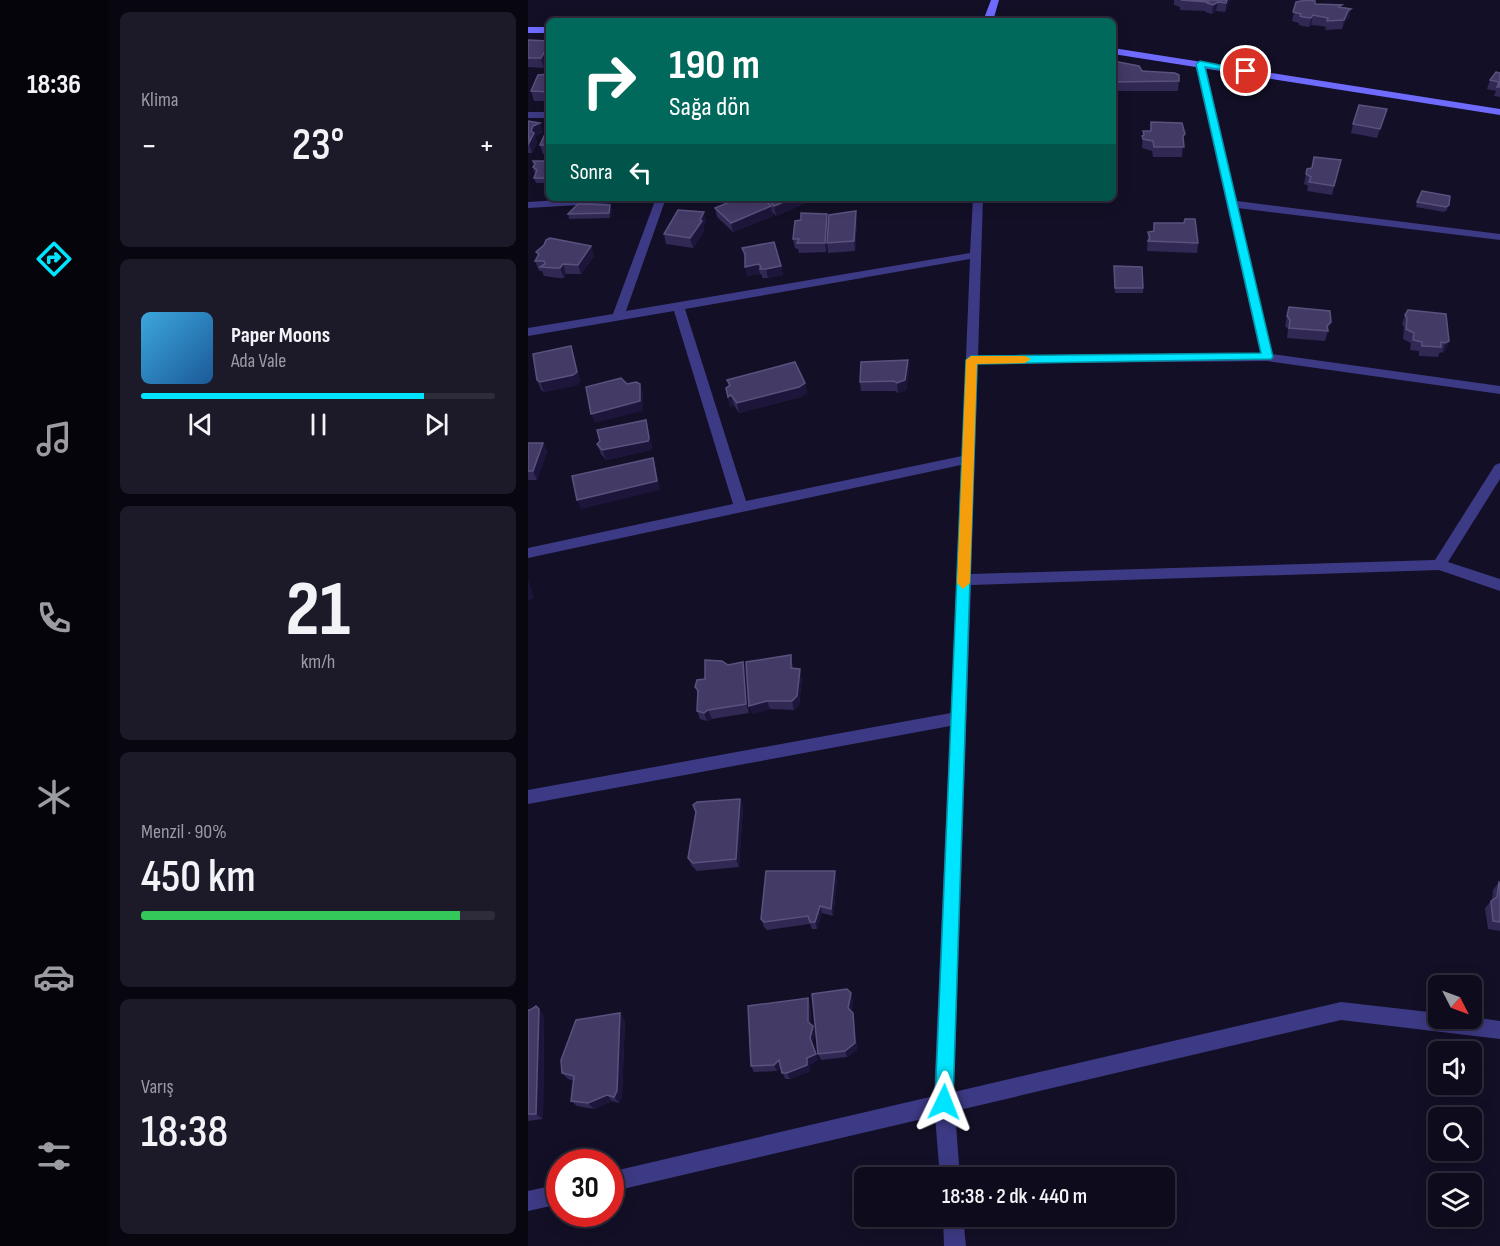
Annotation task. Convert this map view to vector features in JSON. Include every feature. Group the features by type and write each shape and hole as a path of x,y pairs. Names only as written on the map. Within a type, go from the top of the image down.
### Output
{"street":[{"path":"989,18 994,0"},
{"path":"528,30 546,30"},
{"path":"1116,51 1500,112"},
{"path":"1200,64 1268,357"},
{"path":"528,115 546,115"},
{"path":"528,205 596,201"},
{"path":"618,317 661,201"},
{"path":"949,1167 944,1102 978,201"},
{"path":"1232,204 1500,237"},
{"path":"528,332 976,255"},
{"path":"679,307 741,508"},
{"path":"971,360 1268,357 1500,390"},
{"path":"528,554 968,459"},
{"path":"1439,565 1500,468"},
{"path":"963,580 1439,565 1500,585"},
{"path":"528,797 958,718"},
{"path":"624,1179 1341,1011 1500,1030"},
{"path":"528,1201 546,1197"},
{"path":"954,1227 955,1246"}],"building":[{"path":"1181,0 1227,0 1226,3 1218,2 1213,5 1208,2"},
{"path":"1315,1 1315,4 1342,5 1339,7 1351,9 1344,20 1327,21 1328,18 1313,15 1311,18 1303,17 1293,12 1296,2"},
{"path":"528,40 546,41 546,49 541,58 528,58"},
{"path":"1116,62 1139,66 1142,71 1175,73 1179,75 1179,81 1116,82"},
{"path":"1496,72 1500,73 1500,87 1497,87 1499,82 1490,80"},
{"path":"546,74 546,92 531,91 538,75"},
{"path":"1359,105 1387,109 1380,129 1353,124"},
{"path":"528,121 540,123 533,126 531,131 534,133 529,143"},
{"path":"1151,122 1182,123 1185,134 1183,136 1184,147 1154,147 1153,141 1143,139 1143,131 1151,131"},
{"path":"546,136 546,145 540,145"},
{"path":"1314,157 1341,160 1334,186 1309,182 1311,177 1306,174 1307,169 1312,168"},
{"path":"533,161 546,161 546,178 534,178 537,170 533,167 535,164"},
{"path":"1422,191 1450,196 1449,205 1446,207 1417,202"},
{"path":"732,201 752,201 754,203 766,201 771,206 731,223 715,208"},
{"path":"770,201 786,201 774,206"},
{"path":"578,204 610,205 609,213 568,214"},
{"path":"678,210 704,212 700,220 702,221 690,238 664,234"},
{"path":"856,211 854,241 827,243 829,215"},
{"path":"801,213 827,214 825,243 797,243 799,239 793,239 795,221 801,220"},
{"path":"1185,219 1195,219 1198,243 1148,241 1150,238 1148,232 1154,231 1154,223 1184,223"},
{"path":"550,238 591,246 578,265 563,264 560,268 540,267 545,264 544,261 535,261 539,254 536,252"},
{"path":"774,242 781,266 760,269 761,266 758,264 745,267 745,254 742,248"},
{"path":"1114,266 1142,267 1143,288 1115,288"},
{"path":"1289,307 1330,311 1331,322 1327,326 1328,331 1289,328 1290,320 1287,316"},
{"path":"1408,310 1446,314 1449,341 1441,342 1441,347 1422,346 1422,342 1413,340 1414,333 1406,329 1405,315"},
{"path":"571,346 577,372 573,375 540,382 537,380 533,354"},
{"path":"908,360 905,380 897,383 894,381 860,382 861,362"},
{"path":"795,362 805,383 799,387 737,403 731,395 728,397 726,388 730,385 727,380"},
{"path":"621,378 627,384 636,382 640,384 640,401 591,414 586,387"},
{"path":"646,420 648,441 602,450 597,444 600,441 597,430"},
{"path":"528,443 543,443 533,471 528,471"},
{"path":"653,458 657,481 577,500 572,476"},
{"path":"791,655 791,668 800,669 797,696 792,701 767,701 749,706 746,662"},
{"path":"705,660 722,661 728,665 743,662 746,704 708,710 704,713 697,711 698,690 695,687 697,680 705,679"},
{"path":"740,799 736,859 693,863 688,858 696,812 693,805 697,802"},
{"path":"766,871 835,871 831,909 820,906 815,922 810,922 808,916 764,922 761,919"},
{"path":"1499,882 1500,922 1493,921 1491,901 1497,897"},
{"path":"847,989 851,993 848,1008 853,1013 855,1043 845,1051 818,1054 812,994"},
{"path":"808,998 808,1022 813,1026 810,1038 816,1054 807,1058 807,1065 787,1073 782,1073 779,1060 774,1065 751,1066 748,1006"},
{"path":"536,1006 539,1009 536,1114 528,1114 528,1010"},
{"path":"620,1013 617,1091 614,1097 607,1095 588,1103 571,1101 574,1076 562,1073 561,1060 576,1020"}],"slow traffic":[{"path":"963,583 971,360 1025,359"}],"route":[{"path":"944,1102 971,360 1268,357 1200,64 1246,71"}]}
